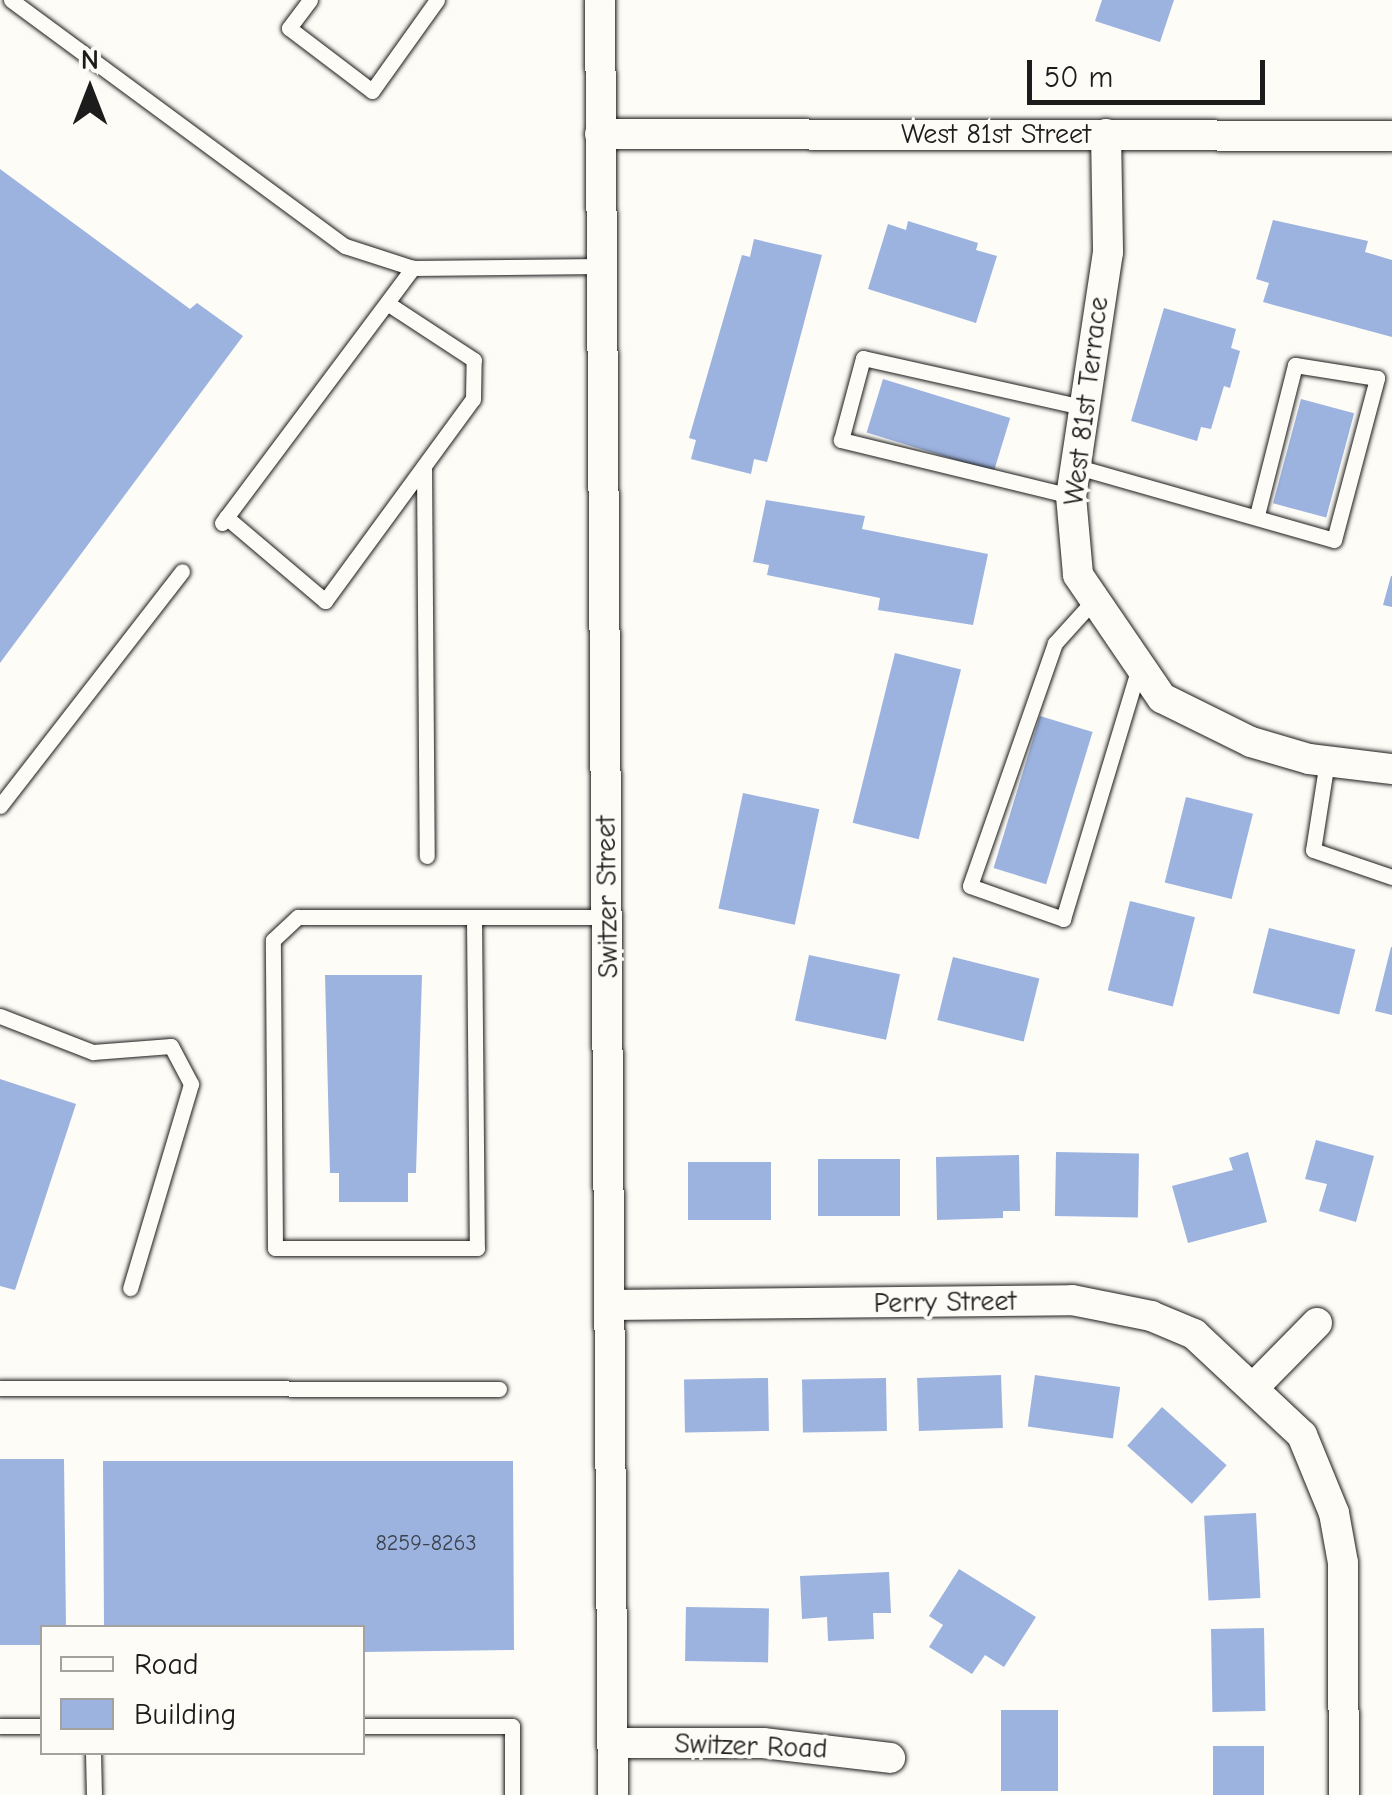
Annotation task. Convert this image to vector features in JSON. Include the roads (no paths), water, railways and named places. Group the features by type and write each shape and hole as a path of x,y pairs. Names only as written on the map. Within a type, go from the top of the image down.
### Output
{"street":[{"name":"Switzer Street","path":"600,0 612,1795"},
{"name":"West 81st Street","path":"600,134 1392,136"},
{"name":"West 81st Terrace","path":"1106,134 1108,252 1082,407 1075,481 1078,575 1162,698 1251,742 1326,761 1392,769"},
{"name":"Perry Street","path":"611,1305 1102,1303 1194,1334 1256,1385 1302,1436 1334,1513 1343,1563 1344,1795"},
{"path":"1256,1385 1317,1323"},
{"name":"Switzer Road","path":"612,1744 763,1744 890,1758"}],"lane":[{"path":"11,0 345,246 413,268 601,266"},
{"path":"310,0 290,28 372,91 437,0"},
{"path":"387,303 474,360 473,399 326,600 224,520 413,268"},
{"path":"1082,407 863,358 842,440 1257,516 1334,540 1378,378 1296,364 1257,516"},
{"path":"424,466 427,856"},
{"path":"0,806 182,570"},
{"path":"1093,600 1055,643 970,886 1063,920 1139,668"},
{"path":"1326,761 1313,850 1392,877"},
{"path":"474,917 477,1248 275,1248 273,940 298,917 474,917 607,917"},
{"path":"0,1016 93,1052 171,1046 191,1084 130,1288"},
{"path":"0,1388 499,1389"},
{"path":"0,1726 40,1726"},
{"path":"365,1726 512,1726 512,1795"},
{"path":"93,1755 94,1795"}]}
